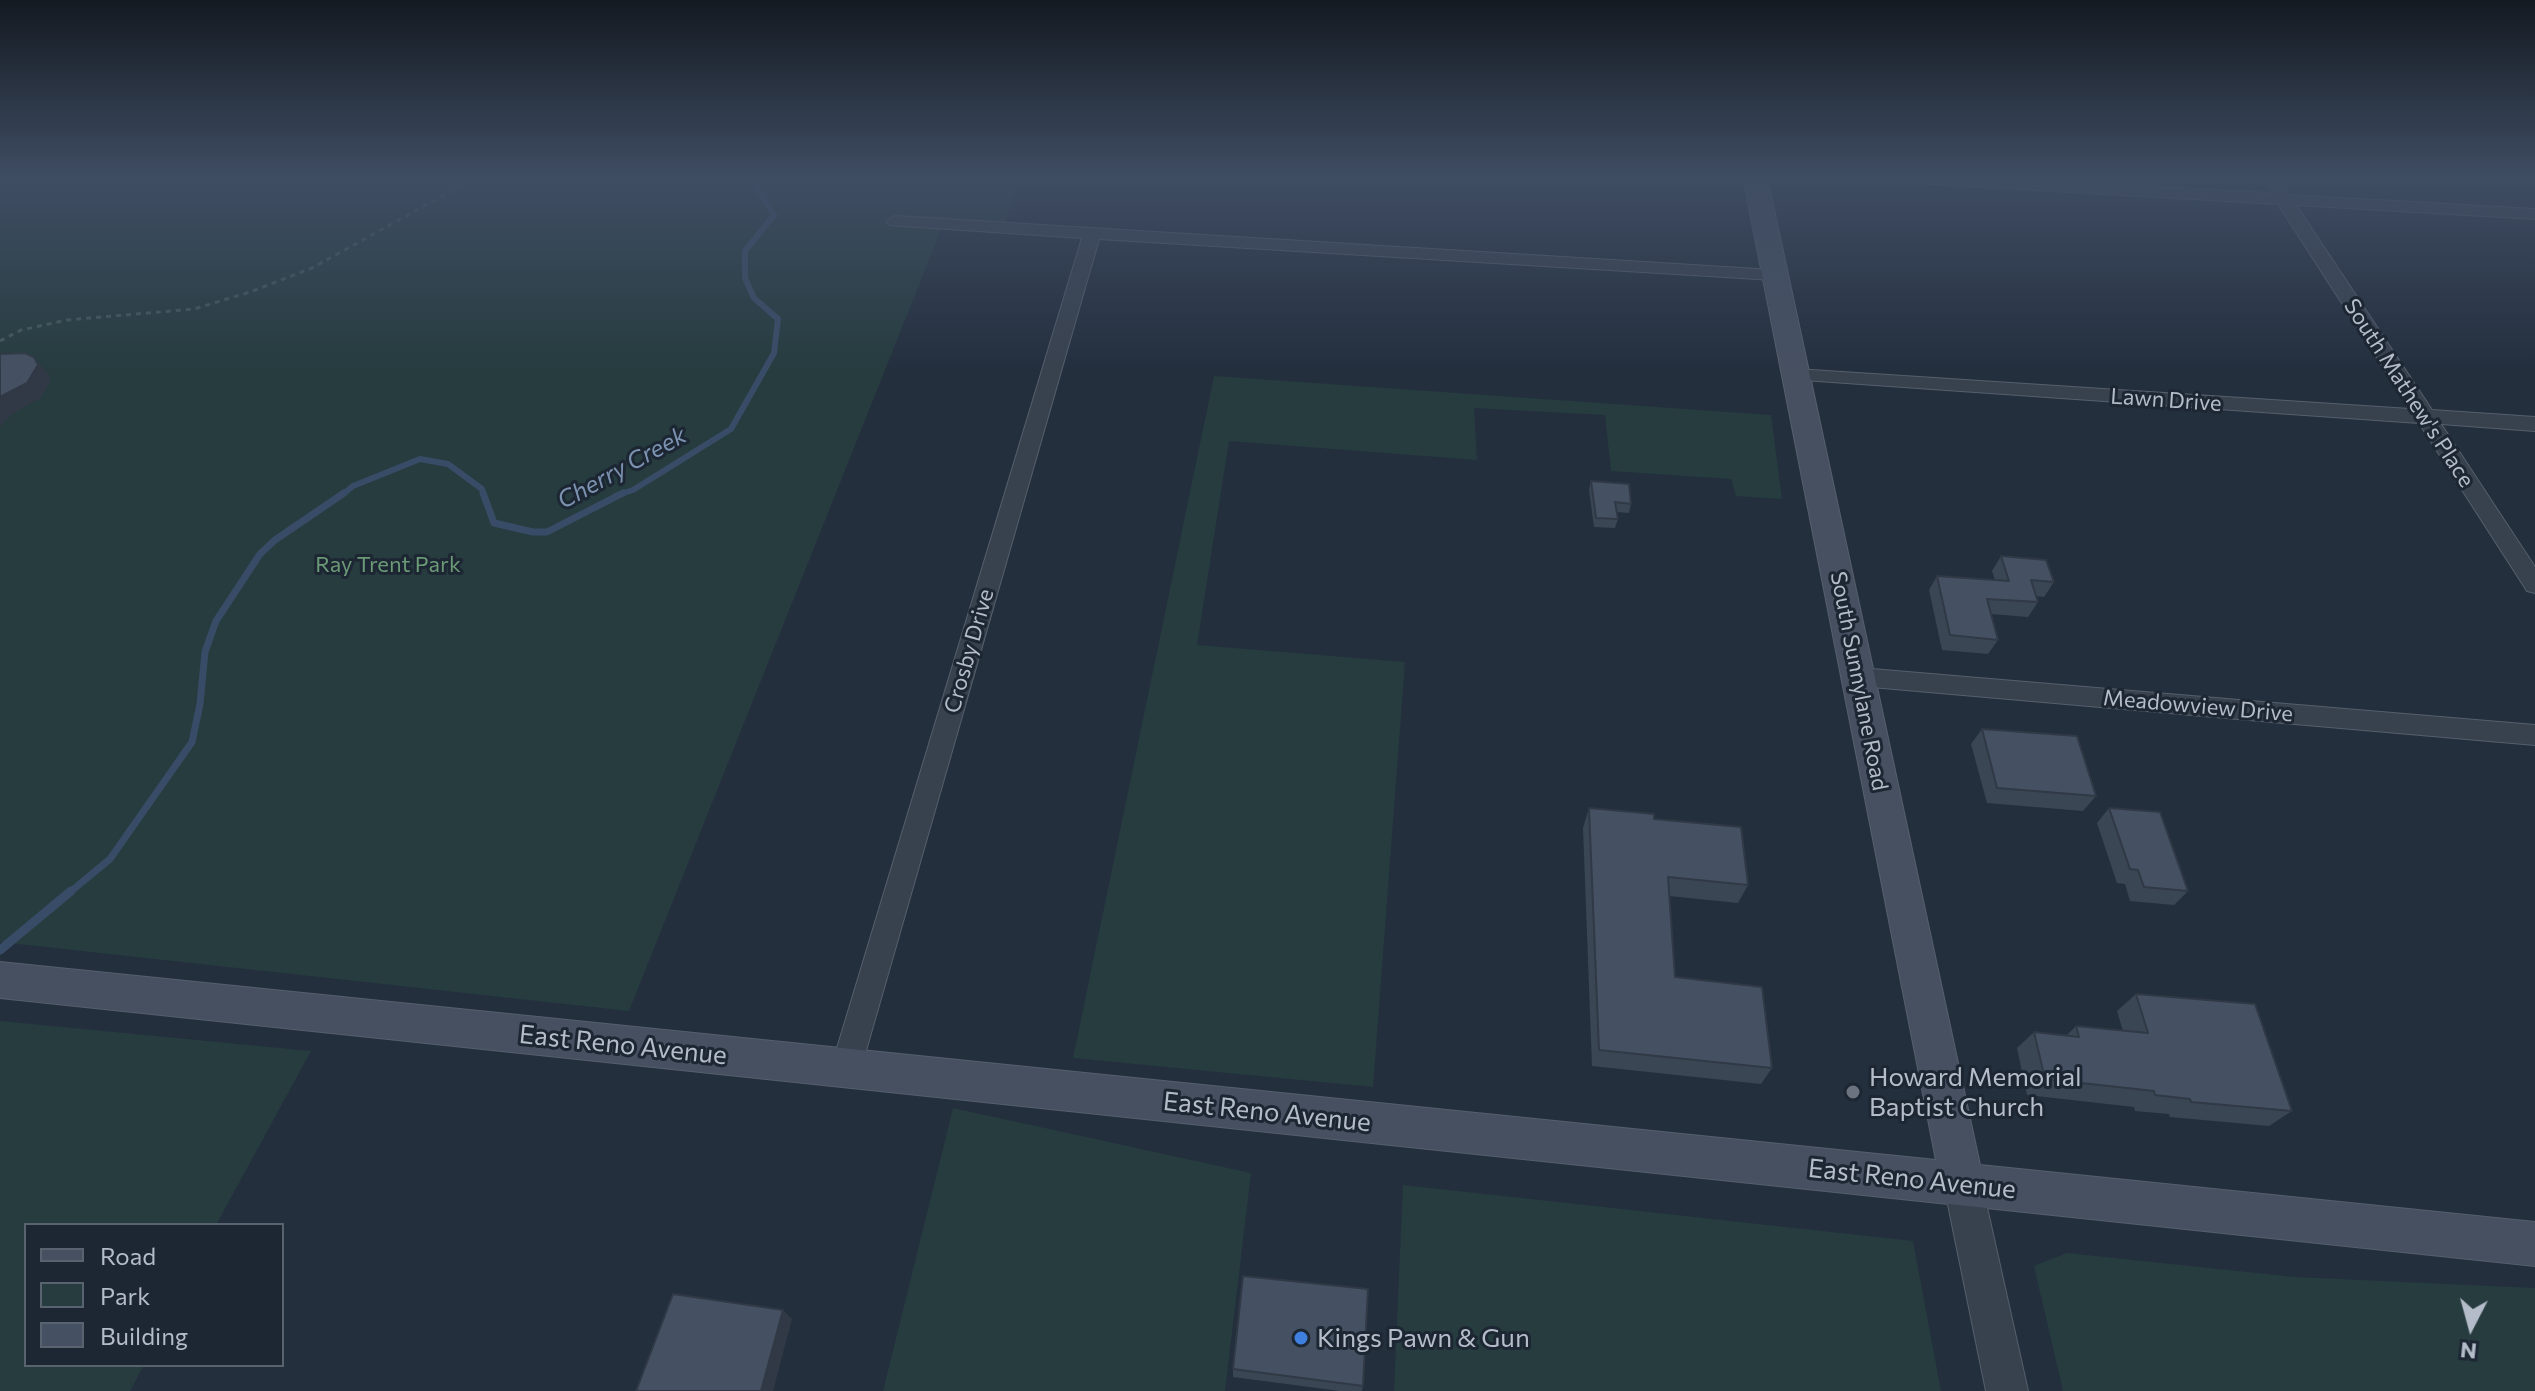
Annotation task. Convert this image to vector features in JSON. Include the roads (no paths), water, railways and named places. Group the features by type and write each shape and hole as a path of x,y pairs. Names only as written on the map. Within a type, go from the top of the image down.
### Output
{"main road":[{"name":"South Sunnylane Road","path":"1768,242 1963,1185"},
{"name":"East Reno Avenue","path":"0,980 2535,1244"}],"street":[{"name":"Crosby Drive","path":"846,1068 1090,242"},
{"path":"1224,242 1774,275"},
{"name":"South Mathew's Place","path":"2311,242 2535,585"},
{"name":"Lawn Drive","path":"1796,375 2535,424"},
{"name":"Meadowview Drive","path":"1860,677 2535,735"},
{"path":"1963,1185 2007,1391"}],"waterway":[{"name":"Cherry Creek","path":"622,493 633,490 731,429 774,353 778,319 754,298 745,278 745,251 752,242"},
{"name":"Cherry Creek","path":"342,495 353,486 420,459 448,464 482,489 484,495"},
{"name":"Cherry Creek","path":"69,893 110,859 192,742 200,704 205,652 216,621 260,554 275,540 344,493"},
{"name":"Cherry Creek","path":"483,493 494,523 533,532 547,532 622,493"},
{"name":"Cherry Creek","path":"617,495 622,493"},
{"name":"Cherry Creek","path":"0,950 71,891"}],"place":[{"name":"Howard Memorial Baptist Church","path":"1853,1092"},
{"name":"Kings Pawn & Gun","path":"1301,1338"}],"park label":[{"name":"Ray Trent Park","path":"388,565"}]}
